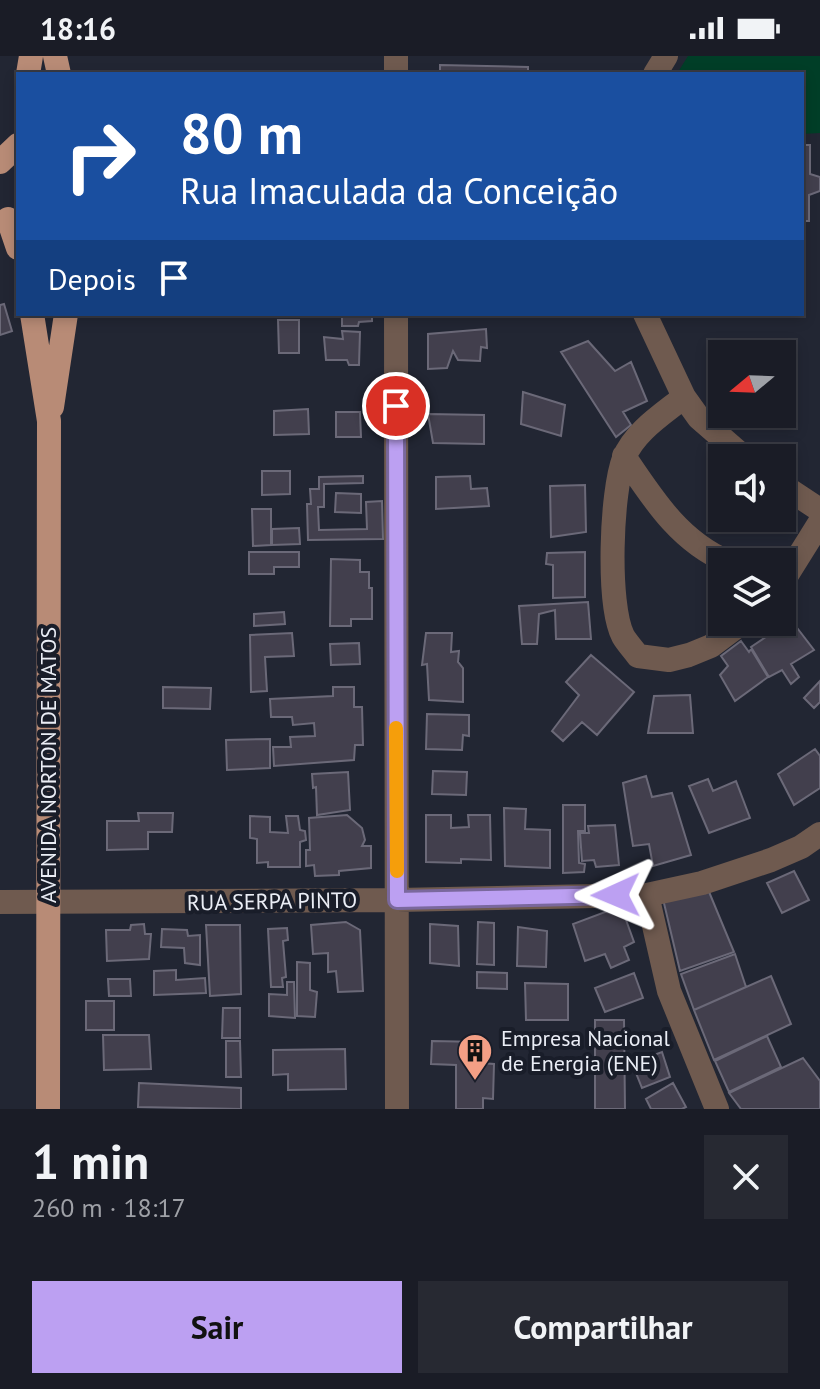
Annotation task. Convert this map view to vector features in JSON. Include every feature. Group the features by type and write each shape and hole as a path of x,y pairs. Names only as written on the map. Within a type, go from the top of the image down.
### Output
{"main road":[{"path":"9,218 16,241"},
{"name":"AVENIDA NORTON DE MATOS","path":"32,316 49,421 48,1109"},
{"name":"AVENIDA NORTON DE MATOS","path":"49,421 66,316"}],"street":[{"path":"396,316 397,1109"},
{"path":"646,316 684,397 699,418 729,444"},
{"path":"684,397 647,427 624,456 612,544 612,575 622,634 638,656 669,660 711,646 724,636"},
{"path":"624,456 665,515 691,540 708,550"},
{"path":"796,494 820,510"},
{"path":"796,561 820,522"},
{"name":"RUA SERPA PINTO","path":"0,902 647,895 702,883 771,860 801,847 820,834"},
{"path":"647,895 669,991 717,1109"}],"green space":[{"path":"688,56 820,56 820,133 804,134 804,72 678,72"}],"building":[{"path":"440,65 528,67 528,72 440,72"},
{"path":"804,145 810,145 810,174 820,177 820,191 809,195 809,221 804,221"},
{"path":"4,304 12,331 0,335 0,305"},
{"path":"342,316 372,316 372,321 359,322 358,326 342,326"},
{"path":"278,320 299,320 299,353 279,353"},
{"path":"486,329 487,348 481,347 480,361 458,360 453,351 447,368 428,369 428,334"},
{"path":"342,331 360,332 359,365 349,365 347,360 326,360 324,337 343,339"},
{"path":"588,341 615,371 631,362 647,401 623,412 631,425 616,437 561,352"},
{"path":"523,392 565,405 561,436 521,424"},
{"path":"308,409 309,434 274,435 274,411"},
{"path":"336,412 360,412 361,437 336,437"},
{"path":"428,414 484,415 484,444 433,443"},
{"path":"262,471 290,471 290,494 262,495"},
{"path":"363,476 363,483 324,484 324,507 318,507 319,530 367,529 366,502 382,501 383,539 308,540 307,504 311,504 310,489 319,489 319,477"},
{"path":"470,476 471,489 487,488 489,506 436,509 436,477"},
{"path":"585,485 586,532 551,537 550,486"},
{"path":"336,493 361,494 361,513 335,512"},
{"path":"252,509 271,509 271,545 253,546"},
{"path":"299,528 300,544 272,545 272,529"},
{"path":"249,552 299,552 299,567 274,567 274,574 249,574"},
{"path":"585,552 585,597 553,598 553,565 546,564 547,553"},
{"path":"331,559 360,560 360,572 369,572 372,619 351,619 351,626 330,626"},
{"path":"588,602 591,639 556,639 555,610 539,614 537,644 522,644 519,606"},
{"path":"284,612 285,624 254,626 254,614"},
{"path":"796,627 814,650 791,664 799,677 791,684 782,670 769,677 751,647 767,636 796,636"},
{"path":"292,633 294,656 265,657 267,691 251,692 250,635"},
{"path":"426,633 452,633 451,652 459,651 458,662 463,668 463,702 429,700 427,664 422,665"},
{"path":"741,641 749,652 751,649 768,677 735,701 720,675 728,666 721,656"},
{"path":"359,643 360,664 331,665 330,644"},
{"path":"591,655 634,692 597,735 582,722 563,741 552,731 579,695 566,682"},
{"path":"820,681 820,702 814,708 804,698"},
{"path":"163,687 211,688 210,709 163,708"},
{"path":"333,687 354,687 354,707 362,707 363,745 355,745 354,760 274,766 273,747 291,747 290,737 315,736 314,723 293,725 292,717 271,717 270,699 333,696"},
{"path":"690,695 693,733 648,733 654,696"},
{"path":"427,714 469,715 469,736 463,735 462,750 426,749"},
{"path":"270,739 270,768 227,770 226,740"},
{"path":"815,749 820,756 820,788 794,805 778,774"},
{"path":"433,771 467,772 466,795 432,794"},
{"path":"348,772 350,810 317,815 312,774"},
{"path":"646,776 652,797 672,793 691,855 653,866 649,844 633,846 623,783"},
{"path":"708,779 713,791 736,781 750,818 709,833 689,786"},
{"path":"563,805 585,805 585,831 578,831 579,863 585,864 584,872 563,873"},
{"path":"504,808 526,809 525,829 550,830 550,868 505,866"},
{"path":"138,813 173,813 172,832 148,832 148,849 107,850 107,821 139,821"},
{"path":"347,815 362,828 365,840 362,846 371,846 371,868 339,871 339,875 315,876 314,865 306,866 306,850 310,850 309,818"},
{"path":"426,815 451,815 451,828 469,827 468,815 490,815 491,860 426,862"},
{"path":"250,816 270,817 270,832 288,833 286,816 298,816 300,830 305,831 306,840 300,842 300,867 268,867 268,862 257,863 257,839 250,838"},
{"path":"615,825 619,865 596,867 594,860 582,861 580,833 589,833 588,826"},
{"path":"794,871 809,900 782,913 767,883"},
{"path":"707,887 734,952 680,971 663,899"},
{"path":"621,906 634,942 624,947 629,960 611,968 605,954 585,961 573,924"},
{"path":"346,922 360,930 363,991 338,992 336,971 328,972 328,953 313,954 311,925"},
{"path":"478,922 494,923 494,965 477,964"},
{"path":"144,924 145,934 151,934 149,959 107,961 106,930 130,930 131,925"},
{"path":"430,924 458,926 459,966 430,963"},
{"path":"206,925 240,925 241,994 210,996"},
{"path":"518,927 547,931 546,967 517,966"},
{"path":"287,928 288,940 283,941 286,977 282,978 283,987 271,987 268,929"},
{"path":"162,929 187,930 188,936 200,935 200,965 185,963 184,948 161,947"},
{"path":"735,954 746,987 694,1010 681,974"},
{"path":"297,962 310,963 310,990 317,992 315,1017 297,1016"},
{"path":"176,970 176,980 205,978 206,993 154,995 154,971"},
{"path":"477,972 507,973 507,989 477,988"},
{"path":"634,973 643,998 605,1012 595,988"},
{"path":"771,976 791,1024 714,1060 694,1010"},
{"path":"108,979 130,979 131,996 109,996"},
{"path":"287,982 294,982 295,1018 269,1016 269,994 287,995"},
{"path":"525,983 568,984 568,1020 526,1020"},
{"path":"86,1001 114,1001 114,1030 86,1030"},
{"path":"223,1008 240,1008 240,1038 222,1038"},
{"path":"595,1020 624,1020 625,1109 595,1109"},
{"path":"103,1035 149,1035 151,1069 104,1070"},
{"path":"767,1036 781,1067 729,1092 715,1061"},
{"path":"226,1041 240,1041 241,1077 226,1077"},
{"name":"Empresa Nacional de Energia (ENE)","path":"432,1041 482,1042 481,1063 494,1064 493,1099 483,1098 483,1109 456,1109 456,1065 431,1064"},
{"path":"345,1049 346,1089 288,1090 288,1074 273,1075 273,1050"},
{"path":"662,1052 670,1077 642,1088 632,1063"},
{"path":"803,1058 820,1081 820,1109 741,1109 729,1093"},
{"path":"139,1083 241,1088 241,1109 138,1107"},
{"path":"673,1083 686,1107 651,1109 646,1099"}],"slow traffic":[{"path":"396,728 397,871"}],"place":[{"name":"Empresa Nacional de Energia (ENE)","path":"475,1082"}],"route":[{"path":"396,406 397,900 616,895"}]}
